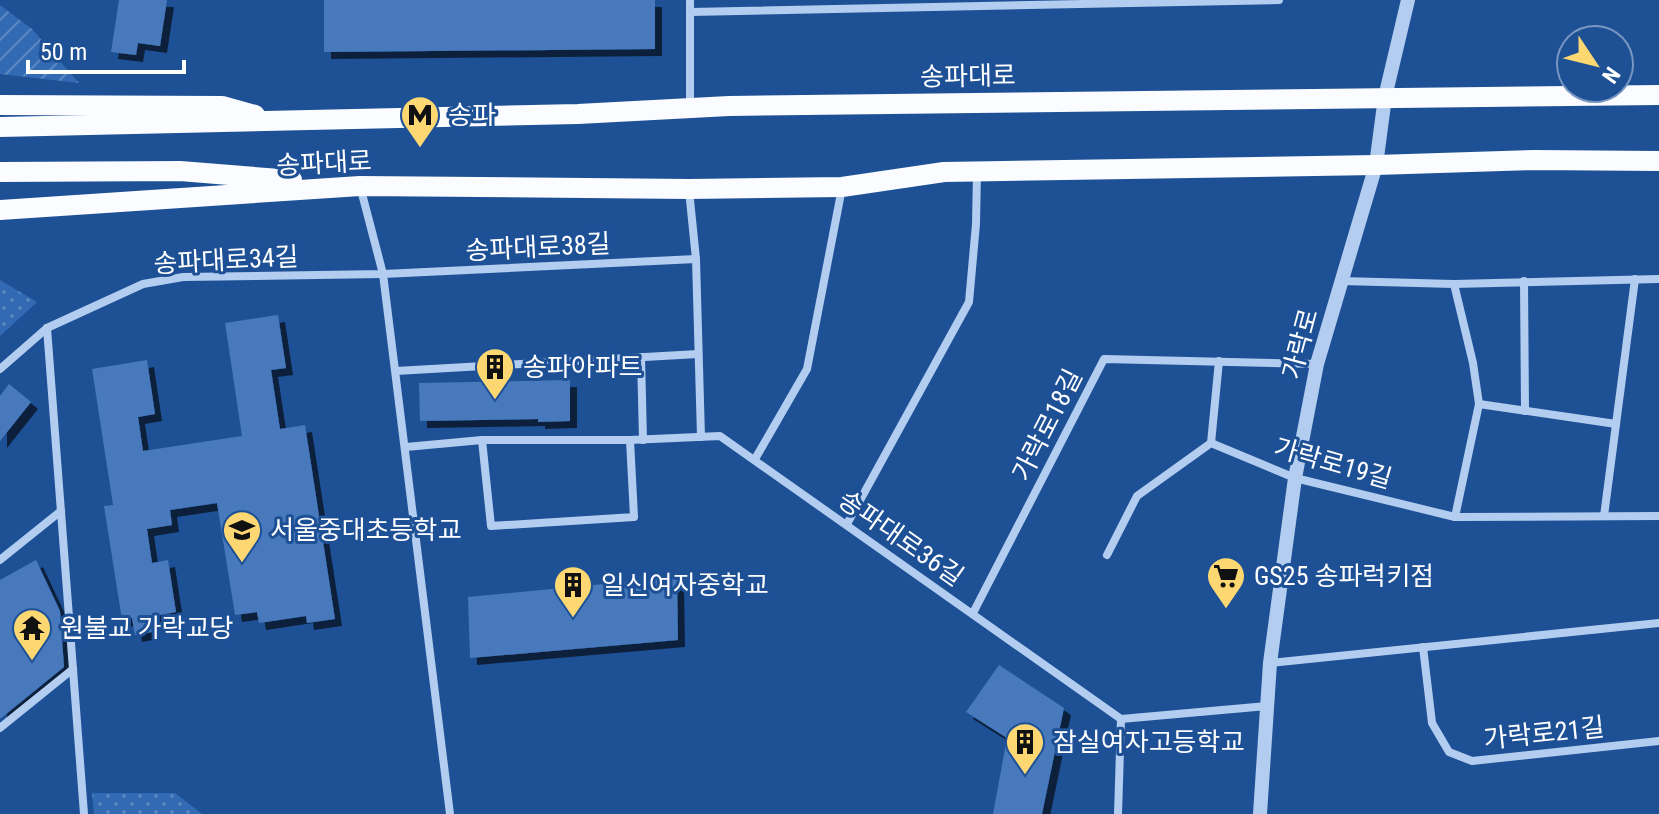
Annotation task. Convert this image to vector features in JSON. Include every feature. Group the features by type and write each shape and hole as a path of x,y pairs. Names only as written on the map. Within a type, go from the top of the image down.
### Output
{"main road":[{"name":"송파대로","path":"0,127 578,114 729,106 1659,95"},
{"path":"0,105 222,106 279,121"},
{"name":"송파대로","path":"0,210 360,186 842,187 944,172 1534,160 1659,161"},
{"path":"0,172 180,171 360,186"}],"street":[{"path":"690,0 690,109"},
{"path":"690,12 1279,0"},
{"name":"가락로","path":"1260,814 1270,663 1295,478 1317,364 1376,165 1385,97 1408,0"},
{"path":"847,524 969,302 977,172"},
{"path":"360,186 383,274 450,814"},
{"path":"755,459 807,369 842,187"},
{"path":"689,189 696,259 701,437"},
{"name":"송파대로38길","path":"383,274 696,259"},
{"name":"송파대로34길","path":"0,369 47,328 91,305 143,284 183,277 383,274"},
{"path":"1604,516 1635,279"},
{"path":"1341,281 1454,284 1659,279"},
{"path":"1524,281 1525,411"},
{"path":"1454,284 1473,363 1479,404 1455,517"},
{"path":"47,328 84,814"},
{"path":"396,371 698,354"},
{"path":"641,357 643,440"},
{"name":"가락로18길","path":"973,613 1104,359 1317,364"},
{"path":"1107,555 1137,496 1211,443 1219,361"},
{"path":"1479,404 1616,424"},
{"name":"송파대로36길","path":"406,447 482,440 643,440 720,436 1121,719"},
{"path":"482,440 491,526 634,517 630,440"},
{"name":"가락로19길","path":"1211,443 1295,478 1455,517 1659,516"},
{"path":"0,560 61,511"},
{"path":"1270,663 1659,623"},
{"name":"가락로21길","path":"1423,647 1432,723 1449,752 1472,761 1659,741"},
{"path":"0,728 73,669"},
{"path":"1118,814 1121,719 1267,706"}],"shaded area":[{"path":"0,5 32,29 79,83 0,74"},
{"path":"0,280 37,302 0,336"},
{"path":"92,793 175,793 202,814 94,814"}],"building":[{"path":"119,0 167,0 160,46 138,43 136,55 111,52"},
{"path":"324,0 655,0 655,49 324,52"},
{"path":"278,315 286,368 271,370 280,429 305,425 335,619 307,623 306,616 259,623 257,612 235,615 217,503 170,510 172,525 147,529 152,563 168,560 176,612 150,617 152,632 135,635 132,618 122,620 104,506 113,505 92,369 147,360 155,414 138,417 143,451 242,436 225,323"},
{"name":"송파아파트","path":"570,380 570,421 420,421 419,383"},
{"path":"9,384 31,402 0,441 0,396"},
{"path":"36,560 60,611 64,667 0,719 0,580"},
{"name":"일신여자중학교","path":"677,577 678,640 470,658 468,597"},
{"name":"잠실여자고등학교","path":"999,665 1064,708 1042,814 993,814 1007,738 966,712"}],"place":[{"name":"송파","path":"420,149"},
{"name":"송파아파트","path":"495,401"},
{"name":"서울중대초등학교","path":"242,564"},
{"name":"GS25 송파럭키점","path":"1226,610"},
{"name":"일신여자중학교","path":"573,619"},
{"name":"원불교 가락교당","path":"32,662"},
{"name":"잠실여자고등학교","path":"1025,776"}]}
